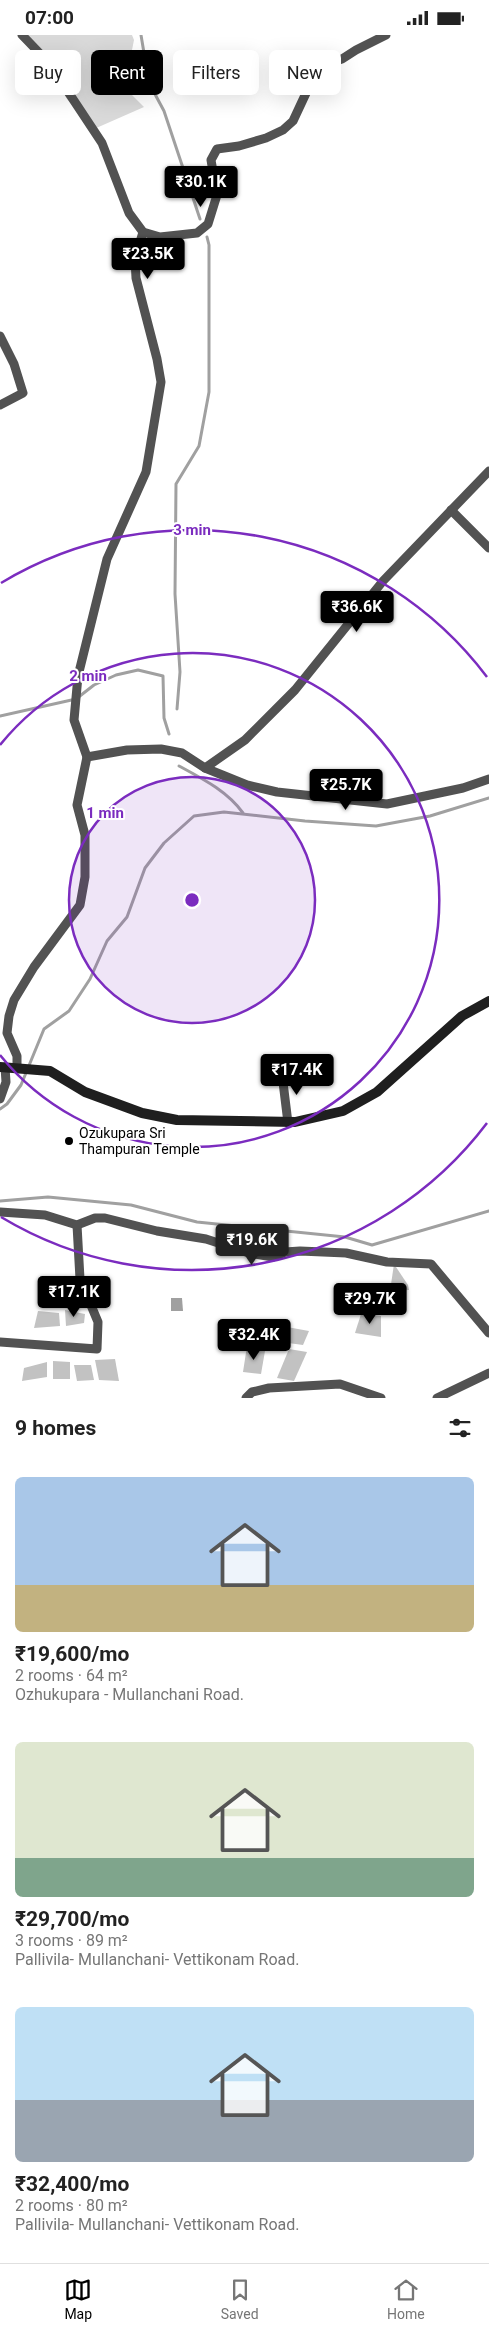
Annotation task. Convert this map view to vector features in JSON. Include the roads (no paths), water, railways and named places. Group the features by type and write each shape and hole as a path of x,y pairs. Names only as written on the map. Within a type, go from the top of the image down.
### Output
{"main road":[{"path":"3,1067 50,1071 86,1092 142,1113 177,1120 288,1123 343,1111 377,1092 462,1016 489,1001"}],"street":[{"path":"22,35 49,63 102,143 129,213 143,233 160,237 197,233 208,224 217,195 211,160 217,149 238,146 266,138 284,130 293,121 314,76 321,66 342,59 386,35"},
{"path":"20,1069 17,1056 7,1033 9,1016 14,1000 34,967 80,905 85,877 85,835 78,805 87,757 74,720 78,676 107,559 146,473 156,416 161,382 136,278 135,259 143,233"},
{"path":"0,336 14,364 23,393 0,405"},
{"path":"205,768 246,740 295,690 382,581 489,471"},
{"path":"451,510 489,548"},
{"path":"87,757 127,750 161,749 182,753 205,768 247,785 277,792 387,803 464,788 489,779"},
{"path":"0,1099 6,1082 3,1067"},
{"path":"282,1074 288,1123"},
{"path":"0,1212 45,1215 77,1225 96,1219 106,1219 156,1231 206,1239 249,1253 273,1257 286,1252 300,1251 346,1253 387,1262 431,1264 489,1333"},
{"path":"0,1342 97,1349 98,1323 80,1279 77,1225"},
{"path":"437,1398 489,1373"},
{"path":"246,1398 252,1392 269,1388 340,1384 381,1398"}],"waterway":[{"path":"141,35 149,83 164,111 200,219"},
{"path":"177,709 180,672 175,594 176,484 199,446 209,392 209,245 207,237"},
{"path":"0,716 76,699 94,685 116,675 138,670 163,676 164,718 169,734"},
{"path":"179,766 222,792 243,813"},
{"path":"0,1109 7,1104 21,1085 44,1029 69,1011 90,979 107,941 127,917 145,868 164,843 194,816 224,812 305,821 376,826 430,816 489,798"},
{"path":"0,1201 48,1197 131,1205 197,1222 345,1237 372,1245 489,1211"}],"place":[{"name":"Ozukupara Sri Thampuran Temple","path":"69,1141"}]}
